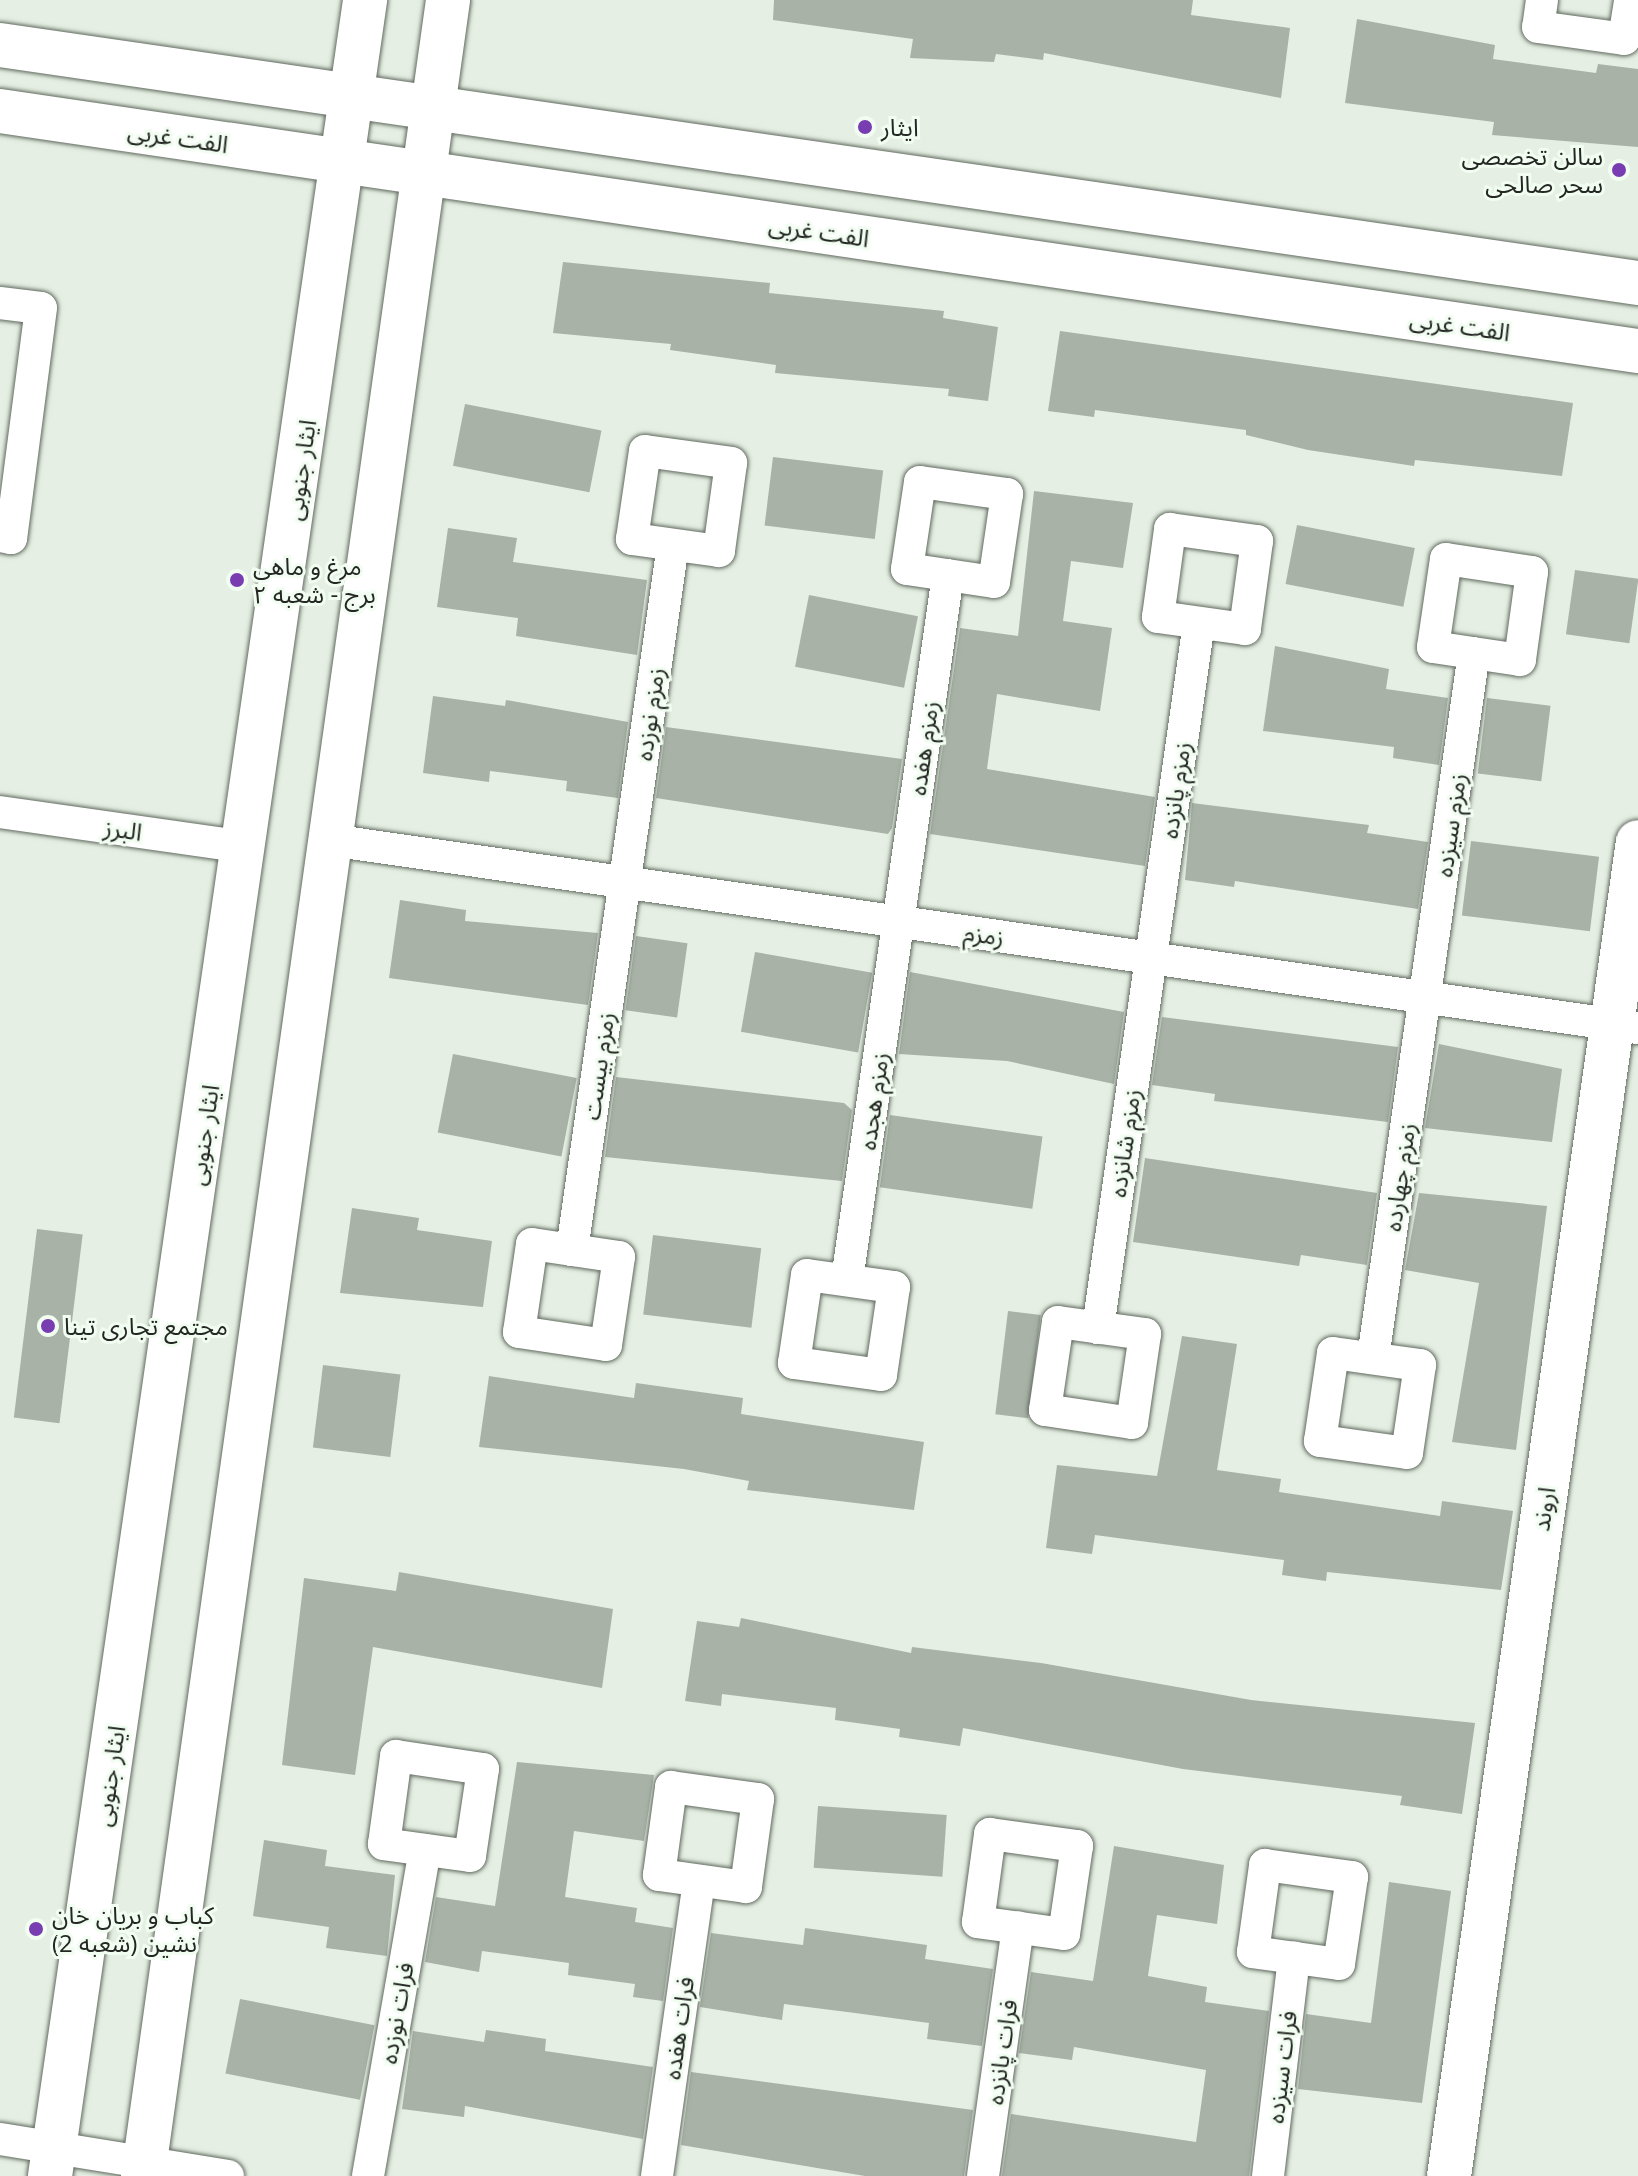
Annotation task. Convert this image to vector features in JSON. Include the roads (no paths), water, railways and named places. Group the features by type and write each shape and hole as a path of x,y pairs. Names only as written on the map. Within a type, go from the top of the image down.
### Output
{"main road":[{"name":"ایثار جنوبی","path":"52,2161 345,161 365,0"},
{"path":"144,2169 421,172 448,0"},
{"path":"0,45 1638,283"},
{"name":"الفت غربی","path":"0,111 1638,351"},
{"name":"اروند","path":"1449,2176 1625,1026 1638,842"}],"street":[{"path":"1542,0 1538,27 1624,39 1630,0"},
{"path":"0,303 41,308 11,538 0,536"},
{"name":"زمزم نوزده","path":"625,882 673,545"},
{"name":"زمزم هفده","path":"899,922 948,575"},
{"name":"زمزم پانزده","path":"1151,958 1199,623"},
{"name":"زمزم سیزده","path":"1425,997 1474,653"},
{"name":"البرز","path":"0,812 245,847"},
{"name":"زمزم","path":"330,840 1625,1026"},
{"name":"زمزم بیست","path":"572,1250 625,882"},
{"name":"زمزم هجده","path":"847,1280 899,922"},
{"name":"زمزم شانزده","path":"1098,1328 1151,958"},
{"name":"زمزم چهارده","path":"1373,1358 1425,997"},
{"name":"فرات نوزده","path":"368,2176 425,1850"},
{"name":"فرات هفده","path":"657,2176 699,1881"},
{"name":"فرات پانزده","path":"983,2176 1018,1927"},
{"name":"فرات سیزده","path":"1268,2176 1294,1958"},
{"path":"0,2139 52,2161 228,2176"}],"place":[{"name":"ایثار","path":"865,127"},
{"name":"سالن تخصصی سحر صالحی","path":"1619,170"},
{"name":"مرغ و ماهی برج - شعبه ۲","path":"237,580"},
{"name":"مجتمع تجاری تینا","path":"48,1326"},
{"name":"کباب و بریان خان نشین (شعبه 2)","path":"36,1929"}]}
